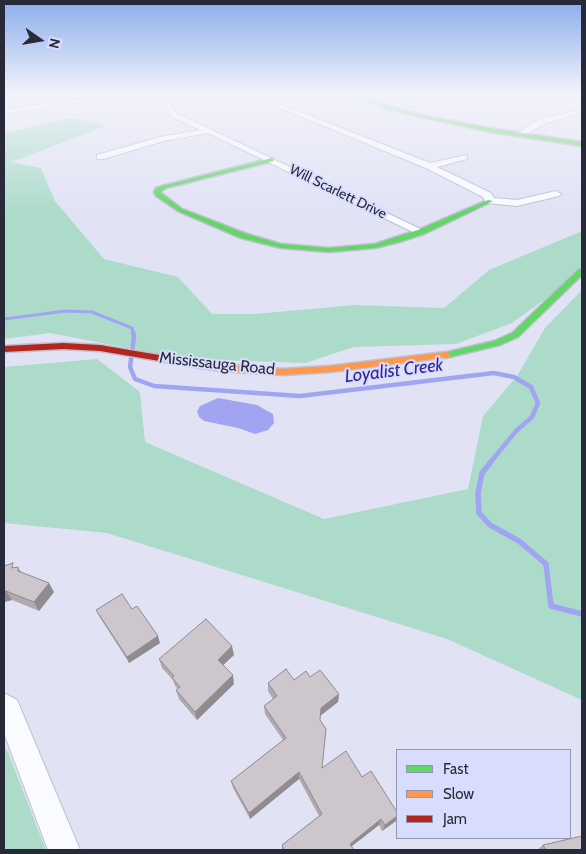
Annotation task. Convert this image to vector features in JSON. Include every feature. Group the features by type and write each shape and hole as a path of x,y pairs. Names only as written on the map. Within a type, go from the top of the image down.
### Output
{"street":[{"path":"100,157 163,139 198,133"},
{"name":"Will Scarlett Drive","path":"212,133 421,232"},
{"path":"346,133 429,166 487,195 490,201"},
{"path":"508,133 582,144"},
{"path":"519,135 523,133"},
{"path":"429,166 464,157"},
{"path":"272,160 164,187 158,189 157,192 158,195 180,210 244,236 281,246 329,250 375,246 421,232 490,201 517,203 556,194"},
{"name":"Mississauga Road","path":"4,349 63,346 116,351 222,368 304,372 472,350 515,335 582,271"},
{"path":"4,706 8,709 64,850"}],"green space":[{"path":"4,133 88,133 11,162 41,168 55,201 104,259 178,277 212,314 255,314 355,305 444,308 489,270 582,231 582,266 547,298 512,323 456,344 354,347 305,363 185,359 50,333 4,339"},
{"path":"582,290 582,700 447,639 107,533 4,523 4,367 97,359 140,392 145,442 324,519 468,489 483,416 517,376 545,328"},
{"path":"4,746 8,752 46,850 4,850"}],"water":[{"path":"218,398 257,405 273,414 274,423 268,430 255,434 238,428 204,421 199,417 197,411 200,406"}],"building":[{"path":"13,563 12,568 18,567 18,571 49,583 34,602 4,591 4,566"},
{"path":"122,594 132,609 137,606 158,636 127,657 96,610"},
{"path":"206,619 232,646 218,660 233,675 195,712 176,690 180,687 172,678 174,676 159,659"},
{"path":"286,669 294,680 306,671 310,677 320,670 339,694 321,708 320,720 326,729 322,768 346,751 362,777 371,771 396,810 396,817 385,825 381,819 350,844 354,850 284,850 282,845 322,814 299,772 249,813 231,781 286,738 264,706 277,696 268,683"},
{"path":"582,836 582,850 546,850 543,845 571,839"}],"waterway":[{"name":"Loyalist Creek","path":"4,319 66,311 92,312 132,328 133,333"},
{"name":"Loyalist Creek","path":"133,332 130,367 135,379 154,386 300,396 494,373 514,377 531,387 538,403 532,417 516,431 489,464"},
{"name":"Loyalist Creek","path":"490,463 482,473 478,493 479,513 490,525 519,541 546,564 551,606 582,614"}],"traffic: fast":[{"path":"509,133 582,144"},
{"path":"272,160 164,187 158,189 157,192 158,195 180,210 244,236 281,246 329,250 375,246 396,240 421,232 490,201"},
{"path":"446,355 497,343 515,335 582,271"}],"traffic: slow":[{"path":"201,365 282,372 330,369 446,355"}],"traffic: jam":[{"path":"4,349 63,346 100,348 201,365"}]}
